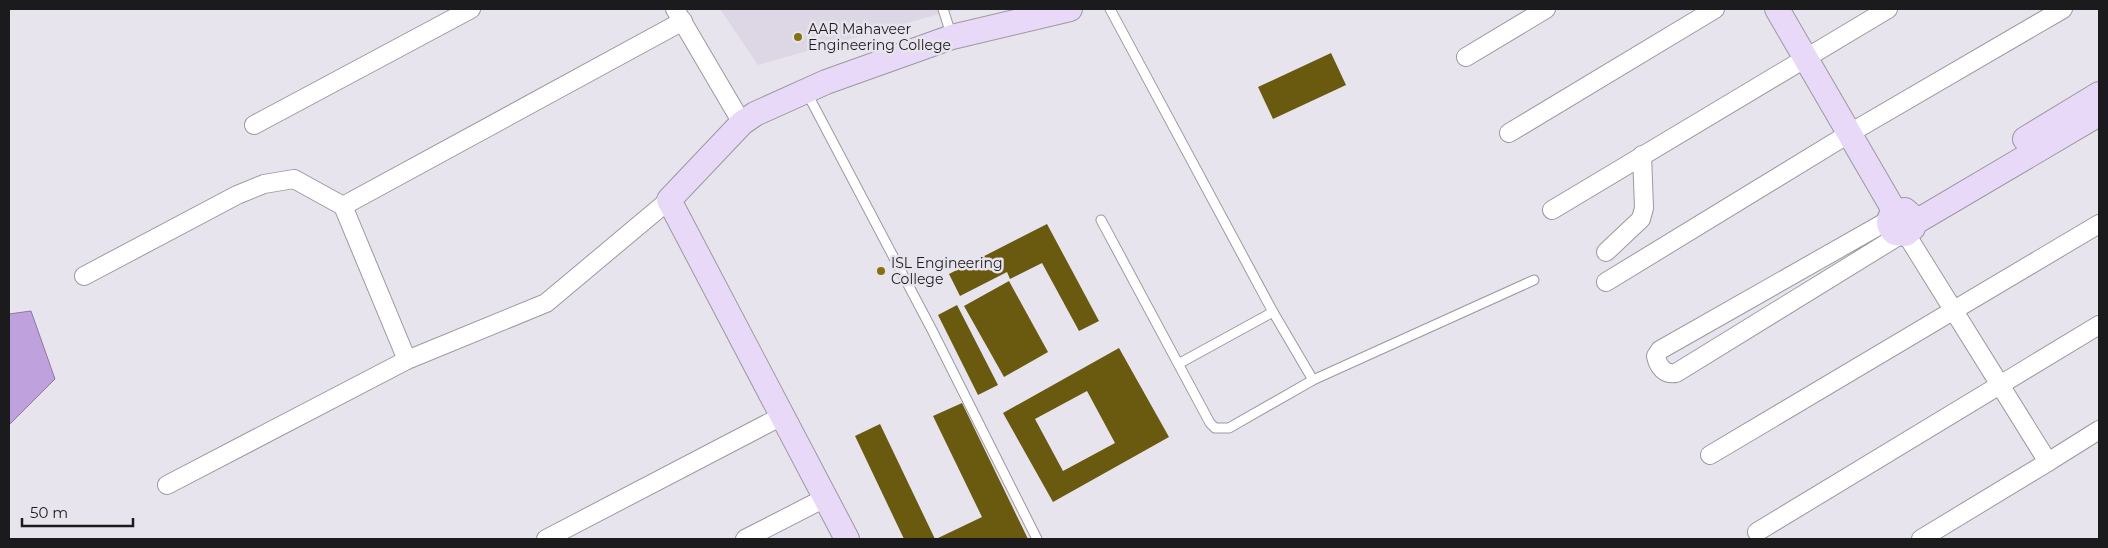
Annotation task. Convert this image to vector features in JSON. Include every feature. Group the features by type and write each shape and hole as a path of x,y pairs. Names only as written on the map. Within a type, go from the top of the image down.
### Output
{"street":[{"path":"254,125 471,9"},
{"path":"167,486 407,360 546,303 669,200 742,123 755,114 806,91 952,37 1070,9"},
{"path":"1466,57 1546,9"},
{"path":"1509,133 1715,9"},
{"path":"1777,9 1953,311 2048,462"},
{"path":"1552,210 1888,9"},
{"path":"1606,282 1850,133 2063,9"},
{"path":"343,206 679,15 742,123"},
{"path":"2099,94 1902,222 1676,373 1669,373 1662,369 1656,356 1660,350 1902,222 2099,114"},
{"path":"1606,252 1640,219 1644,208 1642,155"},
{"path":"84,276 237,195 264,184 294,179 343,206 407,360"},
{"path":"669,200 847,539"},
{"path":"1710,455 2099,224"},
{"path":"1757,532 2099,325"},
{"path":"546,539 782,416"},
{"path":"1921,539 2099,430"},
{"path":"746,539 825,498"}],"lane":[{"path":"943,9 952,37"},
{"path":"1110,9 1273,312 1313,380"},
{"path":"806,91 932,330 1037,539"},
{"path":"1101,220 1180,363 1210,422 1215,428 1222,430 1229,428 1313,380 1534,280"},
{"path":"1180,363 1273,312"}],"shaded area":[{"name":"AAR Mahaveer Engineering College","path":"720,9 957,9 758,65"},
{"path":"31,311 55,379 9,425 9,314"}],"building":[{"path":"1331,53 1346,85 1273,119 1258,87"},
{"path":"1047,224 1099,321 1079,331 1042,263 1010,279 1007,272 960,296 949,274"},
{"path":"1009,281 1048,352 1004,377 964,306"},
{"path":"957,305 998,385 978,395 938,315"},
{"path":"1119,348 1169,437 1053,502 1003,413","holes":["1087,391 1115,443 1063,471 1035,419"]},
{"path":"962,403 1028,539 936,539 982,517 933,416"},
{"path":"880,424 935,539 904,539 855,436"}],"place":[{"name":"AAR Mahaveer Engineering College","path":"798,37"},
{"name":"ISL Engineering College","path":"881,271"}]}
